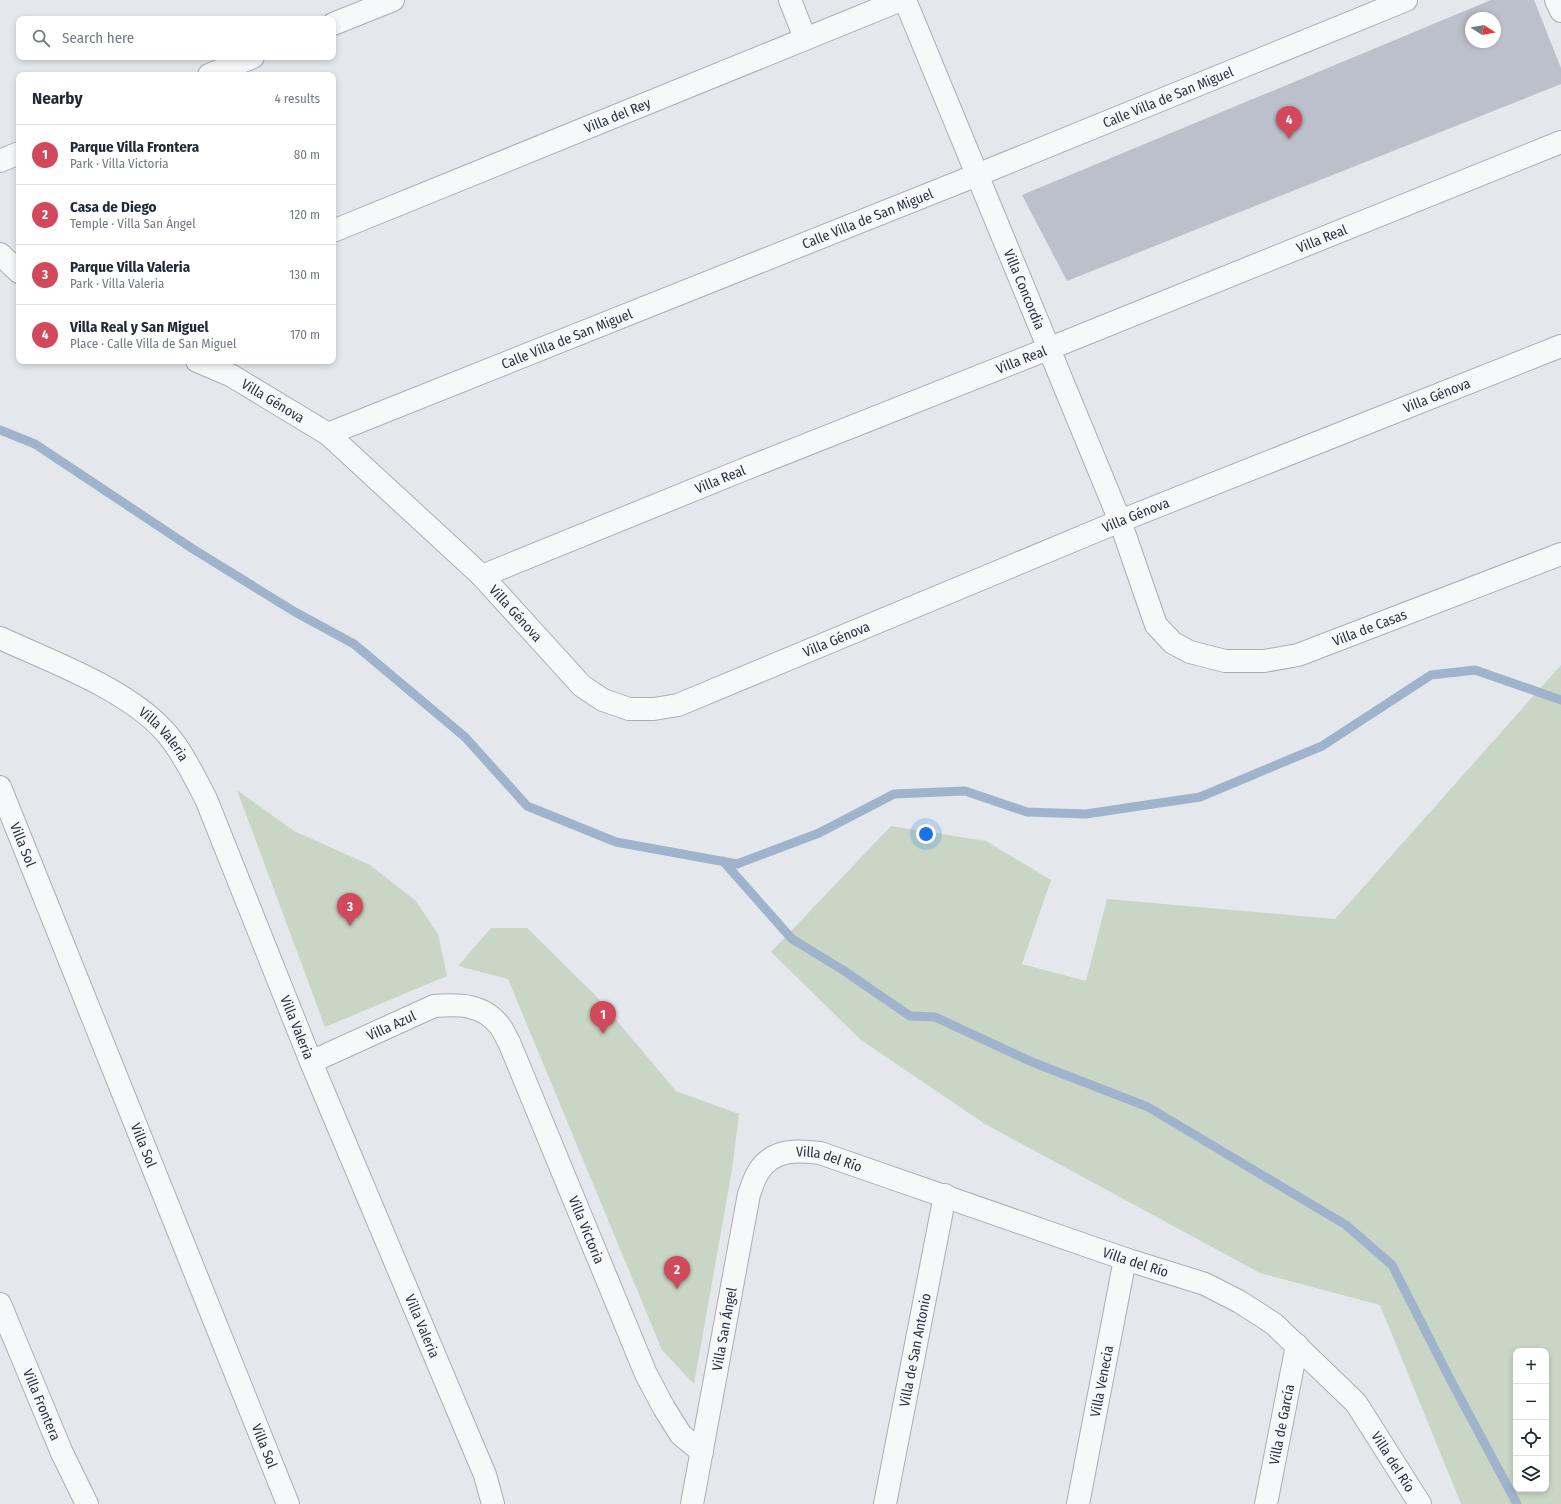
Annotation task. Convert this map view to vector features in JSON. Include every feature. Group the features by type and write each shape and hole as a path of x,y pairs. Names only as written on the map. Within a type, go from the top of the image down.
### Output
{"street":[{"path":"336,23 393,0"},
{"path":"790,0 804,38"},
{"name":"Villa del Rey","path":"336,229 901,0"},
{"name":"Villa Concordia","path":"905,0 1120,520 1156,625 1173,643"},
{"name":"Calle Villa de San Miguel","path":"328,434 977,175 1406,0"},
{"path":"1556,0 1561,11"},
{"path":"216,72 246,60"},
{"name":"Villa Real","path":"482,576 1561,142"},
{"path":"0,161 16,154"},
{"path":"0,254 16,269"},
{"name":"Villa Génova","path":"204,364 232,376 328,434 482,576 582,686 604,700 629,709 654,709 678,705 1120,520 1561,346"},
{"name":"Villa de Casas","path":"1173,643 1190,652 1225,660 1264,661 1298,655 1561,554"},
{"name":"Villa Valeria","path":"0,638 97,683 142,710 168,734 190,769 206,799 311,1062 485,1475 493,1504"},
{"name":"Villa Sol","path":"0,787 288,1504"},
{"name":"Villa Azul","path":"311,1062 434,1006 452,1005 475,1007"},
{"name":"Villa Victoria","path":"475,1007 487,1014 500,1026 509,1042 646,1374 664,1408 681,1435 702,1452"},
{"name":"Villa del Río","path":"770,1159 785,1152 801,1150 820,1153 945,1195 1125,1259 1205,1284 1240,1302 1274,1324 1356,1403 1420,1504"},
{"name":"Villa San Ángel","path":"692,1504 749,1194 758,1171 770,1159"},
{"name":"Villa de San Antonio","path":"885,1504 945,1195"},
{"name":"Villa Venecia","path":"1078,1504 1125,1259"},
{"name":"Villa Frontera","path":"0,1304 62,1453 87,1504"},
{"name":"Villa de García","path":"1266,1504 1297,1345"}],"green space":[{"path":"1561,665 1561,1504 1461,1504 1380,1305 1260,1273 985,1124 861,1040 771,952 891,826 986,841 1051,880 1022,964 1086,981 1107,899 1335,919"},
{"path":"237,790 294,831 370,865 416,901 438,934 447,976 325,1027"},
{"path":"491,928 527,928 596,996 676,1091 739,1114 732,1170 694,1384 662,1350 508,979 458,966"}],"building":[{"path":"1491,0 1534,0 1561,68 1561,84 1067,281 1022,195"}],"waterway":[{"path":"0,430 35,444 193,549 295,612 354,644 465,737 527,806 616,842 737,864 819,833 894,794 965,791 1027,812 1086,814 1200,797 1322,746 1431,675 1475,670 1561,700"},
{"path":"723,861 792,939 843,970 910,1016 935,1017 1032,1062 1148,1107 1346,1225 1392,1265 1450,1379 1517,1504"}],"place":[{"name":"Villa Real y San Miguel","path":"1289,139"},
{"name":"Parque Villa Valeria","path":"350,926"},
{"name":"Parque Villa Frontera","path":"603,1034"},
{"name":"Casa de Diego","path":"677,1289"}]}
